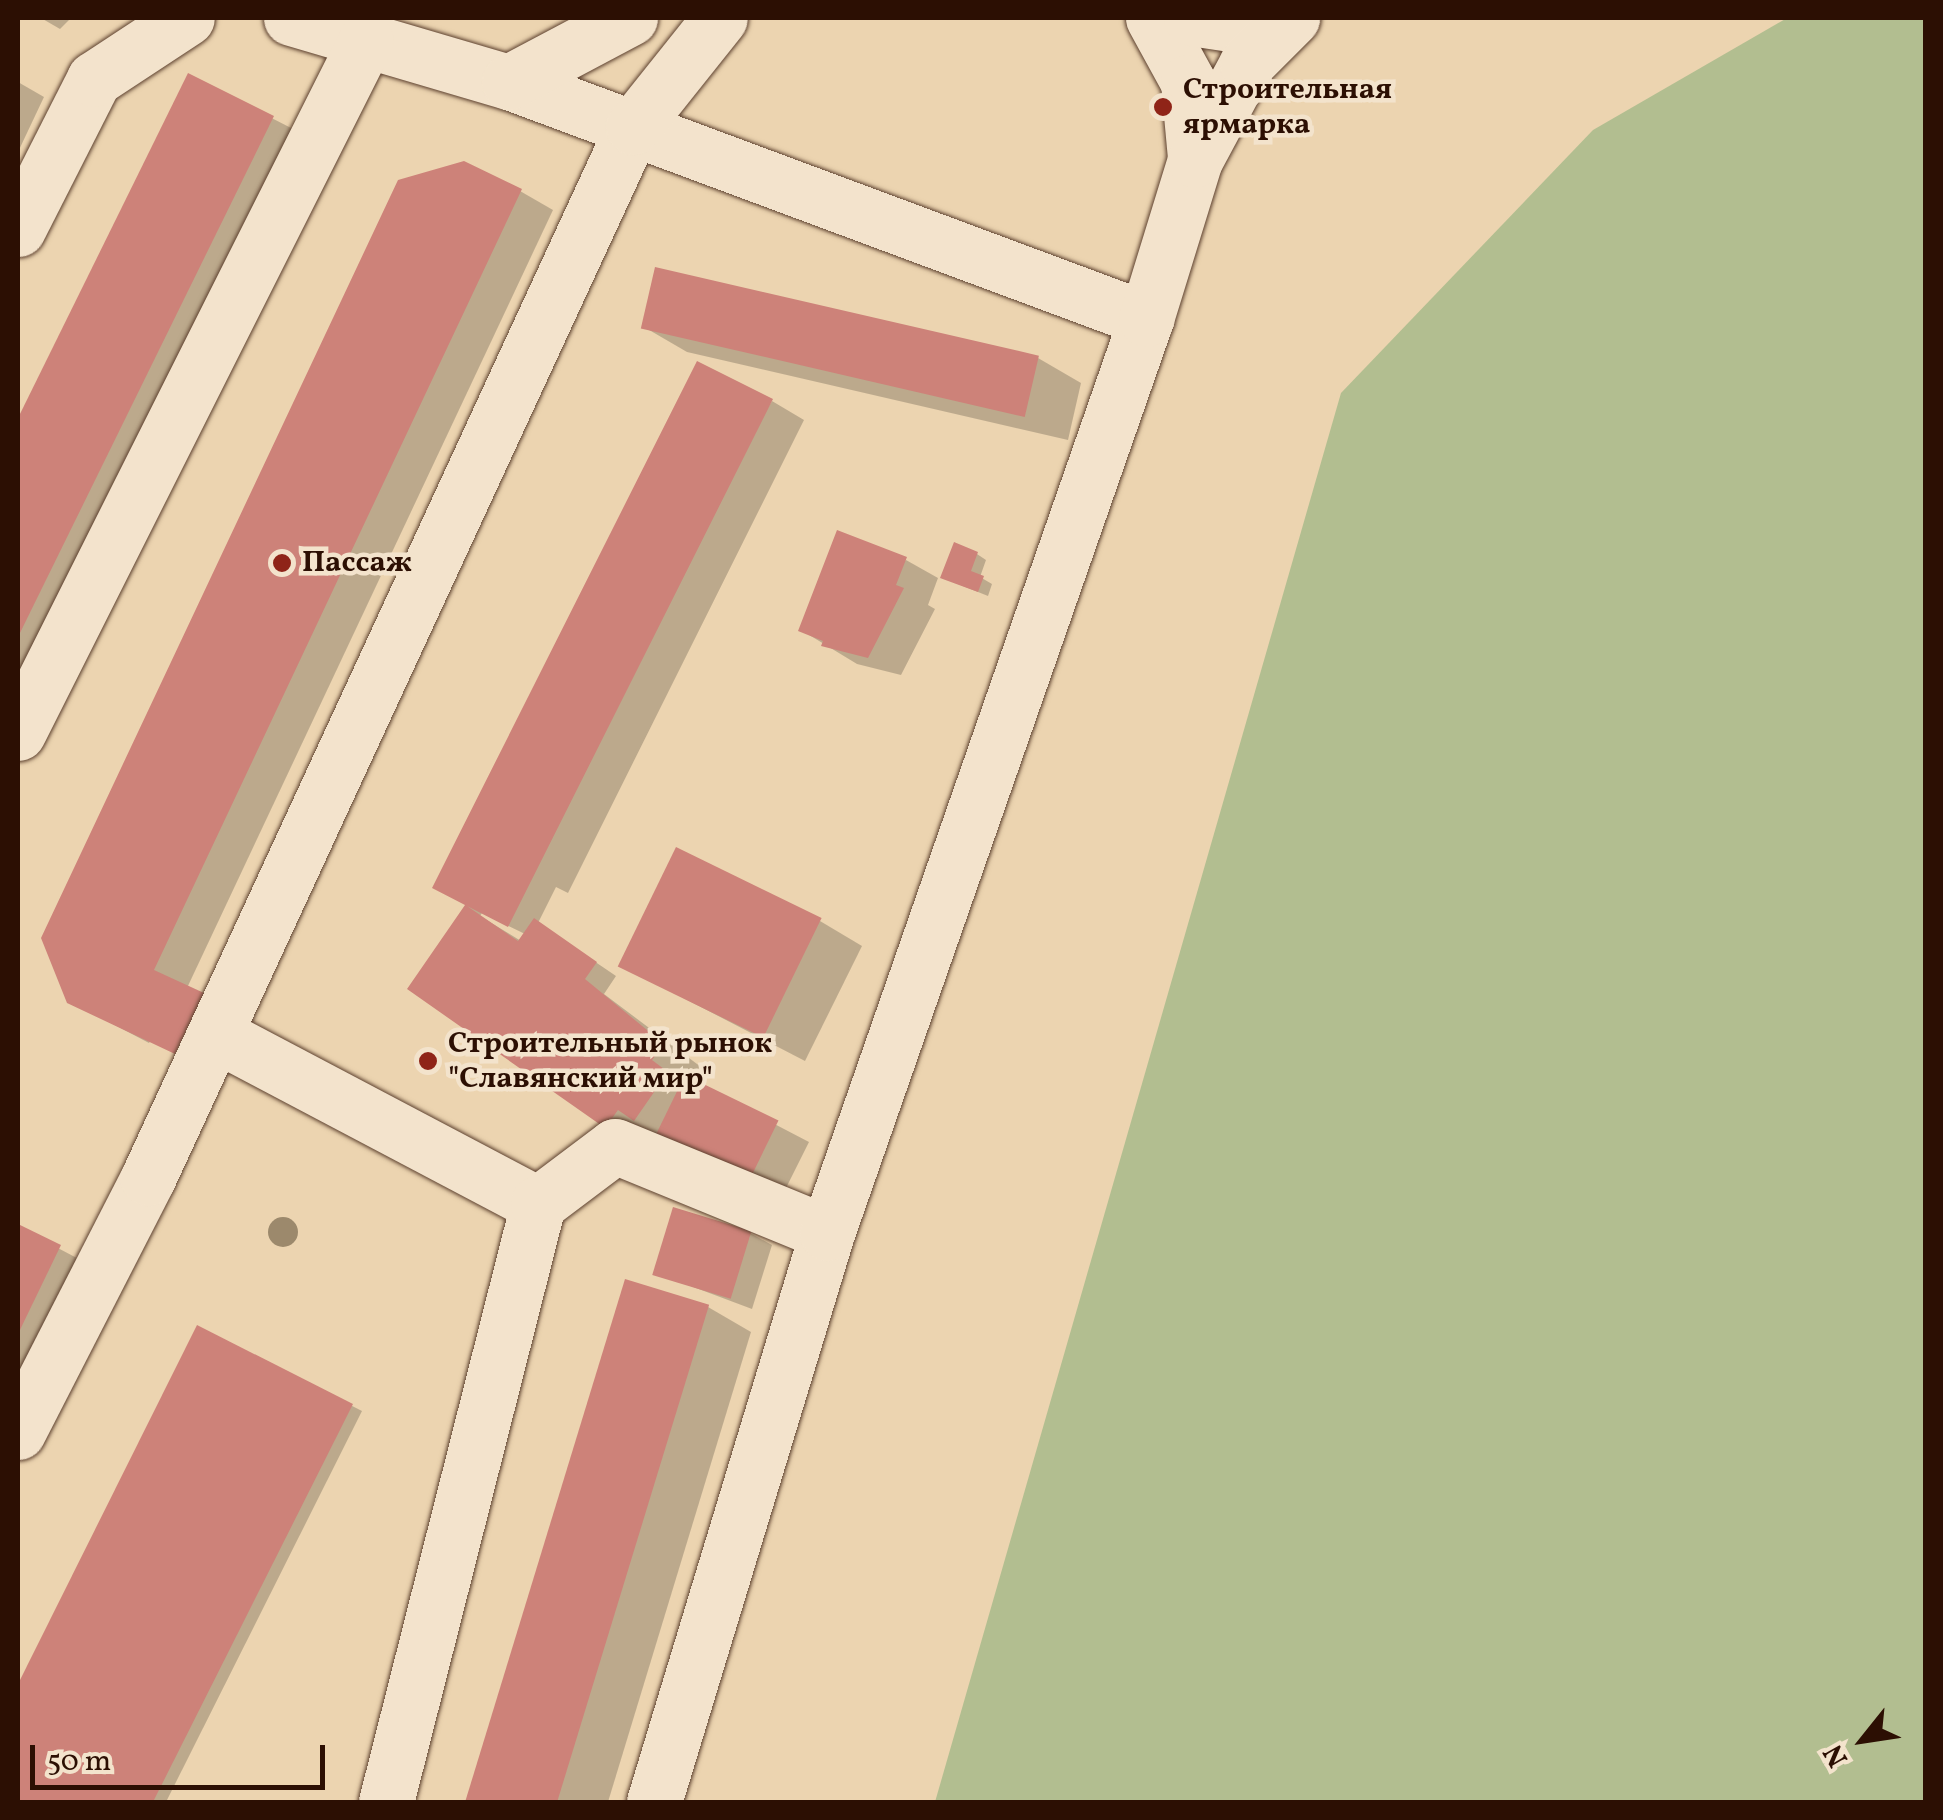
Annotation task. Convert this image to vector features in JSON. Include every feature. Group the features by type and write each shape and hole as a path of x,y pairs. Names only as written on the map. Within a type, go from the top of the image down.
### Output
{"street":[{"path":"18,229 94,79 187,18"},
{"path":"291,18 510,82 1146,318"},
{"path":"510,82 630,18"},
{"path":"18,1432 215,1034 632,127 720,18"},
{"path":"1153,18 1188,82 1195,160"},
{"path":"1190,18 1237,25 1282,18"},
{"path":"654,1802 826,1233 1146,318 1195,160 1247,63 1292,18"},
{"path":"18,733 366,40"},
{"path":"215,1034 538,1204"},
{"path":"386,1802 538,1204 614,1146 826,1233"}],"green space":[{"path":"1787,18 1925,18 1925,1802 935,1802 1341,393 1593,130"}],"building":[{"path":"188,73 274,116 18,637 18,418"},
{"name":"Пассаж","path":"464,161 522,189 154,970 204,993 175,1054 67,1003 41,938 398,180"},
{"path":"655,267 1039,356 1025,417 641,328"},
{"path":"697,361 773,399 508,927 467,906 518,941 534,918 597,962 585,979 664,1044 652,1060 668,1072 634,1121 618,1110 605,1128 407,989 465,905 432,888"},
{"path":"837,530 907,557 896,585 904,588 868,658 821,646 823,641 798,631"},
{"path":"954,542 978,552 971,571 984,576 978,592 940,578"},
{"path":"676,847 822,918 763,1038 618,967"},
{"path":"685,1075 778,1121 746,1187 653,1142"},
{"path":"673,1207 751,1231 731,1299 652,1275"},
{"path":"18,1224 61,1245 18,1334"},
{"path":"625,1279 709,1305 557,1802 465,1802"},
{"path":"197,1325 353,1404 153,1802 18,1802 18,1684"}],"place":[{"name":"Строительная ярмарка","path":"1163,107"},
{"name":"Пассаж","path":"282,563"},
{"name":"Строительный рынок \"Славянский мир\"","path":"428,1061"}]}
